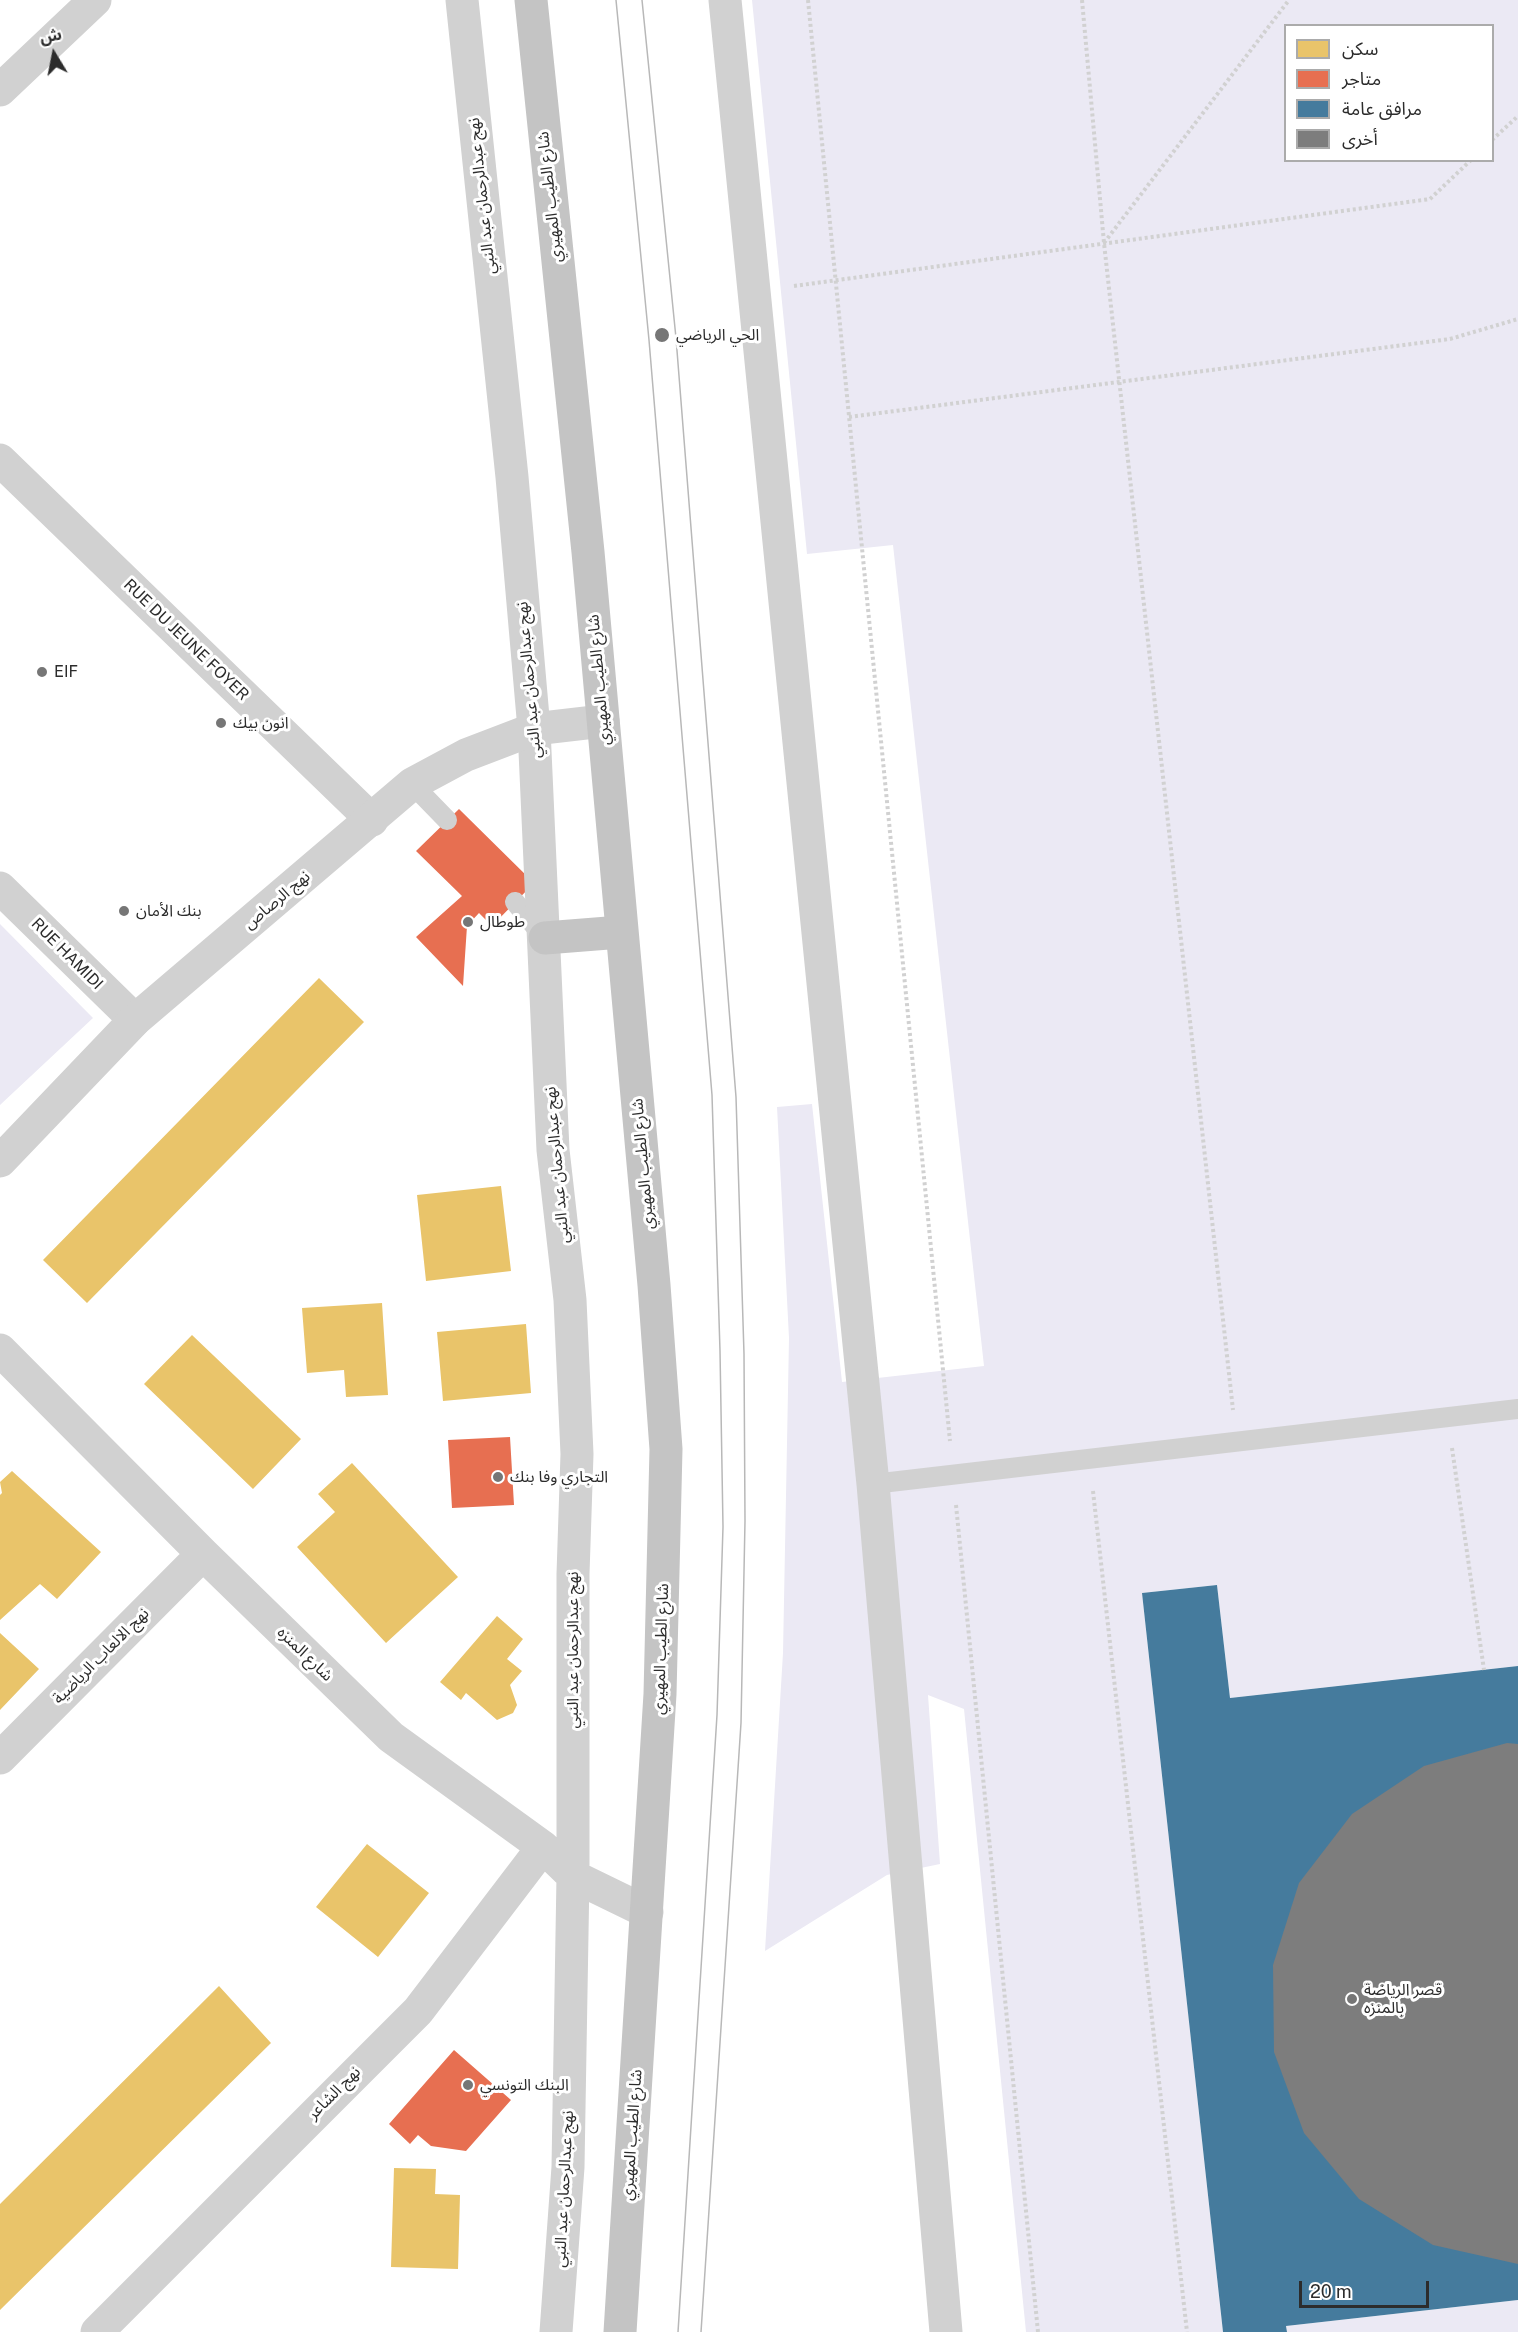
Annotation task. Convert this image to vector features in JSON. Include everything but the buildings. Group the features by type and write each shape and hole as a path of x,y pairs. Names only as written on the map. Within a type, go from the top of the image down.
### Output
{"main road":[{"name":"شارع الطيب المهيري","path":"531,0 603,721 654,1285 666,1449 660,1694 620,2332"},
{"path":"545,938 621,932"}],"street":[{"path":"0,90 94,0"},
{"name":"نهج عبدالرحمان عبد النبي","path":"462,0 512,477 534,729 553,1150 570,1300 577,1454 573,1574 573,1876 568,2167 556,2332"},
{"path":"725,0 873,1484 946,2332"},
{"name":"RUE DU JEUNE FOYER","path":"0,460 372,820"},
{"name":"نهج الرصاص","path":"0,1161 135,1020 412,784 466,755 534,729 603,721"},
{"name":"RUE HAMIDI","path":"0,888 135,1020"},
{"name":"شارع المنزه","path":"0,1350 203,1554 391,1737 543,1847 573,1876 647,1912"},
{"name":"نهج الالعاب الرياضية","path":"0,1758 203,1554"},
{"name":"نهج الشاعر","path":"107,2329 418,2011 543,1847"}],"lane":[{"path":"412,784 447,820"},
{"path":"515,902 545,938"},
{"path":"873,1484 1518,1409"}],"path":[{"path":"808,0 1038,2332"},
{"path":"1082,0 1104,243 1236,1441"},
{"path":"1104,243 1289,0"},
{"path":"1494,138 1518,116"},
{"path":"755,291 1430,199 1469,162"},
{"path":"849,417 1450,339 1518,319"},
{"path":"1447,1418 1484,1670"},
{"path":"1089,1458 1187,2332"}],"shaded area":[{"path":"752,0 1518,0 1518,1666 1230,1698 1217,1585 1142,1593 1223,2332 1026,2332 964,1709 928,1695 940,1864 887,1875 765,1951 783,1653 789,1338 777,1107 812,1104 842,1382 984,1366 893,545 807,554"},
{"path":"0,924 93,1018 0,1105"},
{"path":"1518,2300 1518,2332 1287,2332 1286,2326"}],"tram line":[{"path":"616,0 649,340 712,1095 720,1351 723,1527 717,1715 678,2332"},
{"path":"642,0 676,338 736,1097 744,1354 745,1521 741,1723 701,2332"}],"place":[{"name":"الحي الرياضي","path":"662,335"},
{"name":"EIF","path":"42,672"},
{"name":"انون بيك","path":"221,723"},
{"name":"بنك الأمان","path":"124,911"},
{"name":"طوطال","path":"468,922"},
{"name":"التجاري وفا بنك","path":"498,1477"},
{"name":"قصر الرياضة بالمنزه","path":"1352,1999"},
{"name":"البنك التونسي","path":"468,2085"}]}
